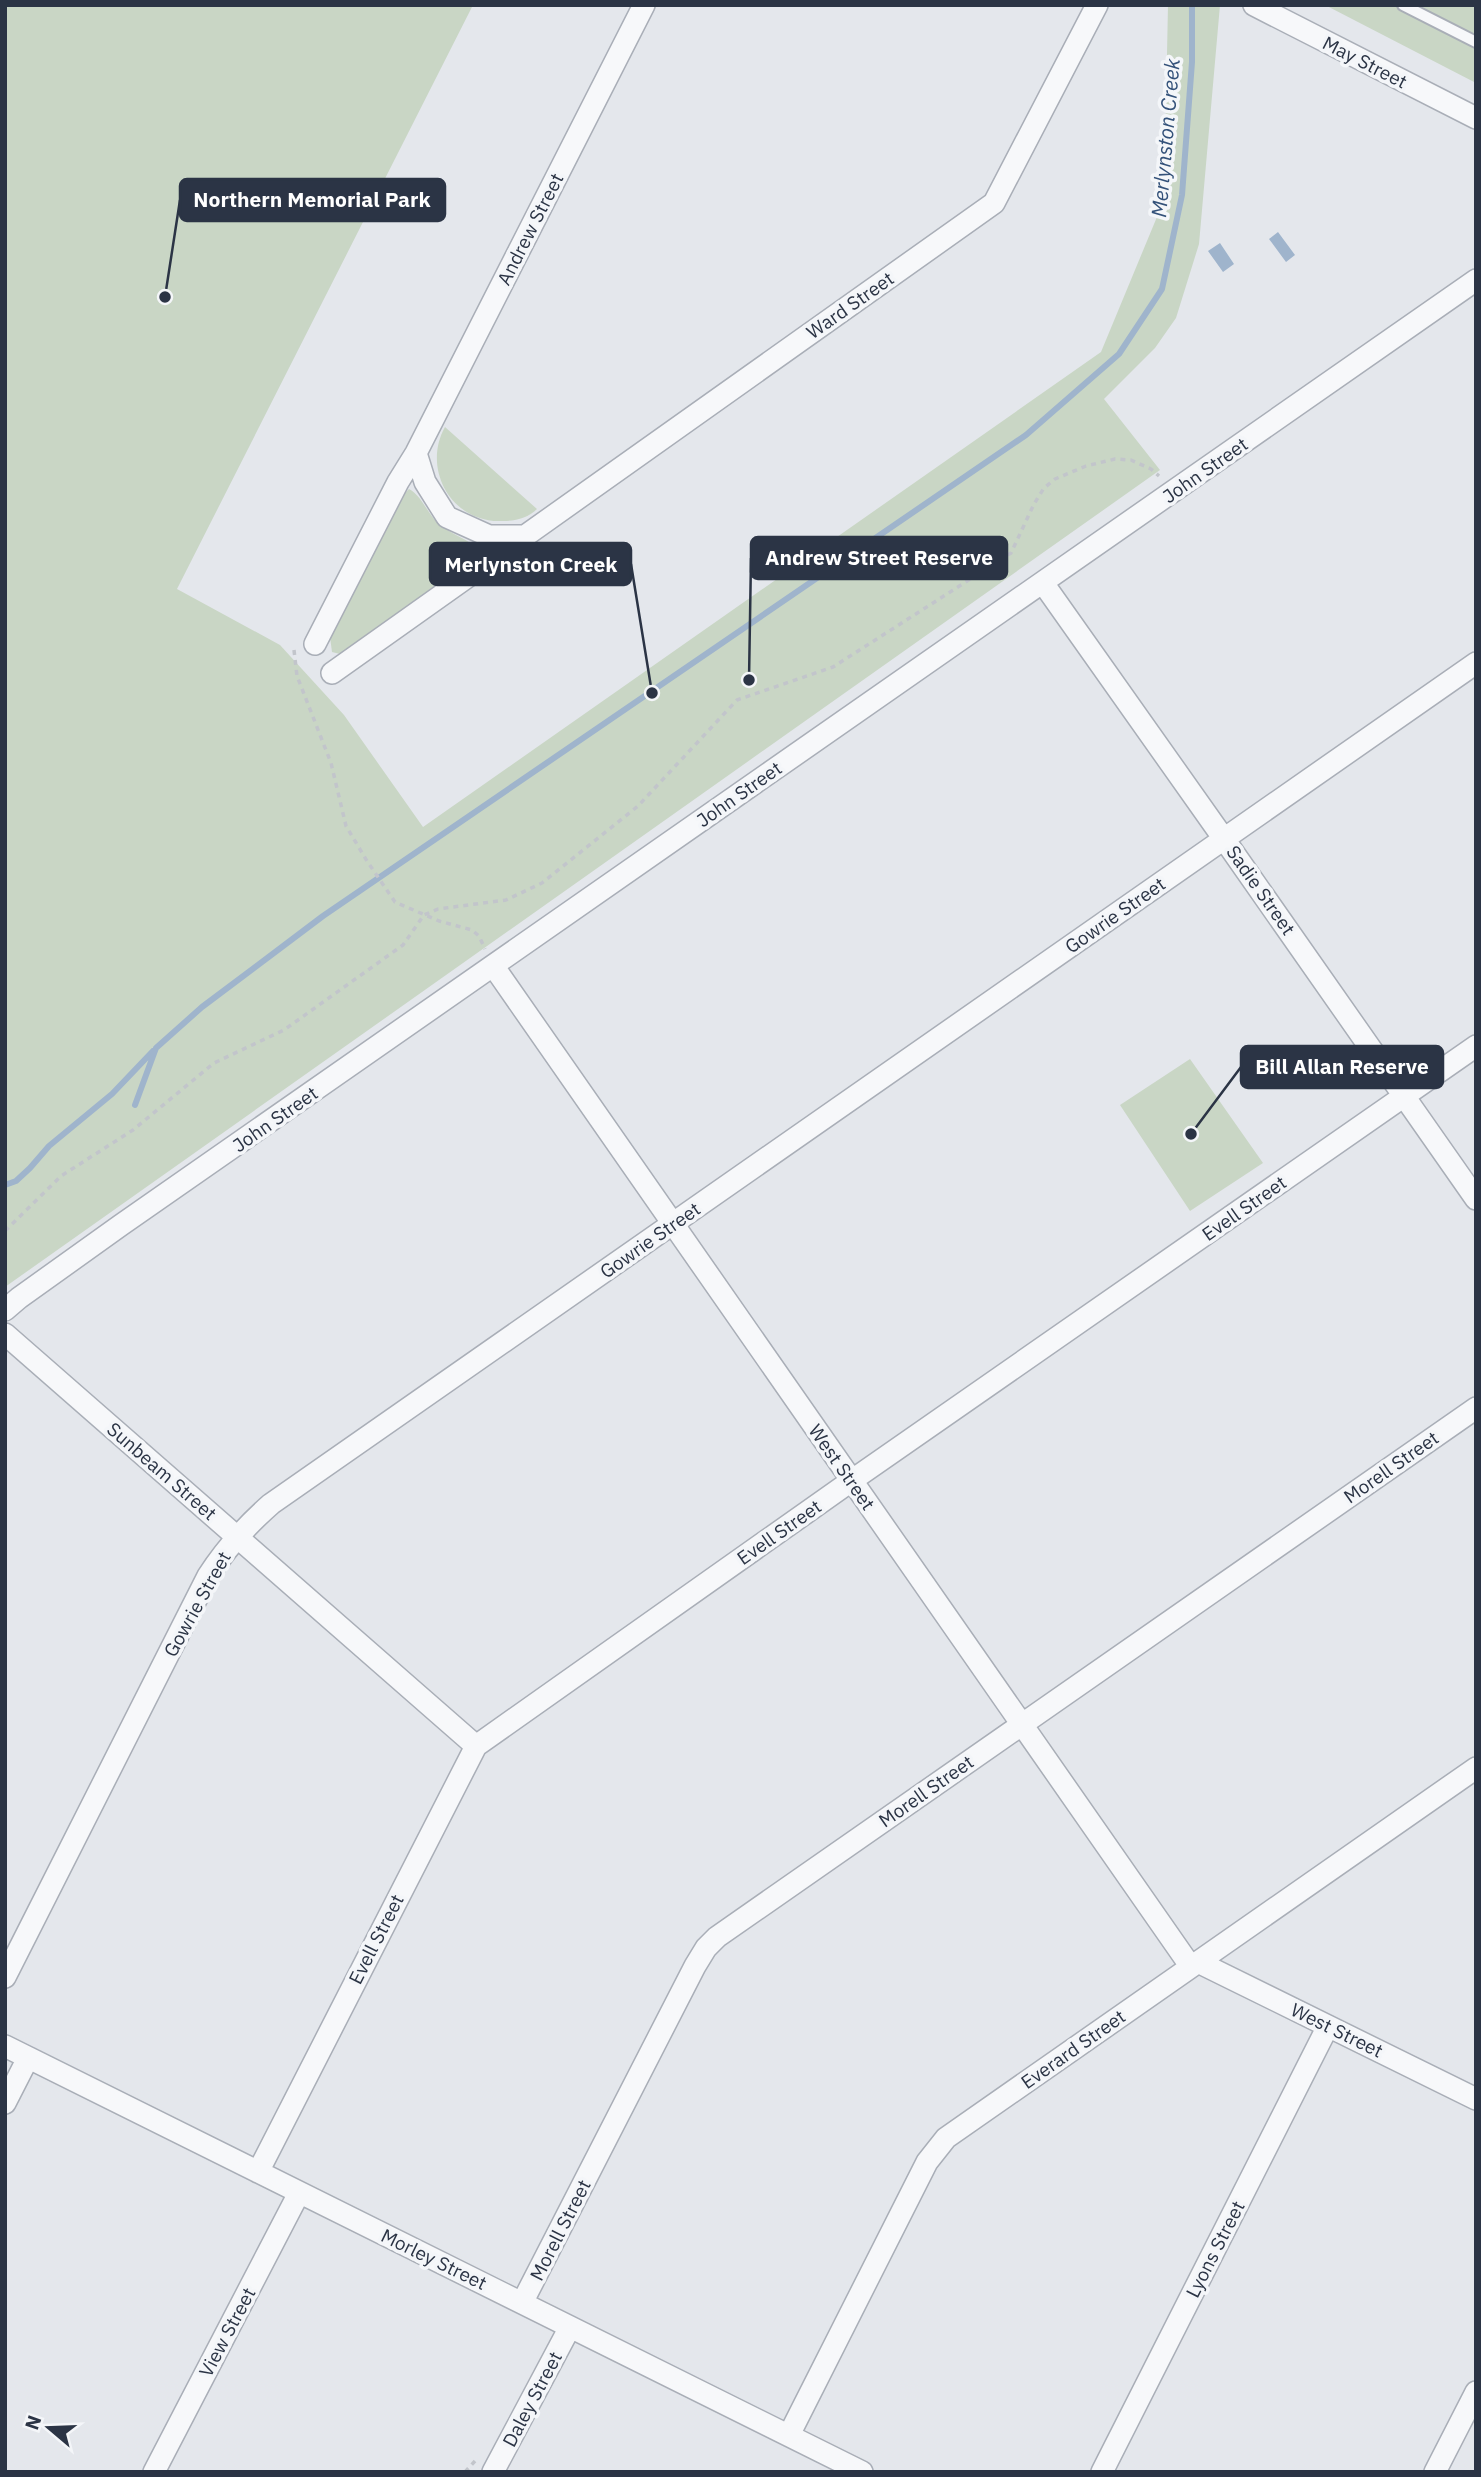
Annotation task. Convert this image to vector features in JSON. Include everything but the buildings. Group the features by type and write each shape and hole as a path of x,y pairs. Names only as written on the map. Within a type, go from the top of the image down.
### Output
{"street":[{"name":"Andrew Street","path":"315,644 398,482 416,453 644,5"},
{"name":"Ward Street","path":"332,673 994,203 1097,5"},
{"name":"May Street","path":"1254,5 1476,118"},
{"name":"John Street","path":"5,1310 121,1225 1476,280"},
{"path":"416,453 425,482 447,517 489,536 524,536"},
{"name":"Sadie Street","path":"1043,583 1476,1199"},
{"name":"Gowrie Street","path":"5,1977 208,1576 237,1536 271,1504 1476,663"},
{"name":"West Street","path":"494,967 1021,1725 1194,1964 1476,2099"},
{"name":"Evell Street","path":"258,2172 476,1746 1476,1046"},
{"name":"Sunbeam Street","path":"5,1335 476,1746"},
{"name":"Morell Street","path":"523,2303 706,1948 717,1937 1476,1408"},
{"name":"Everard Street","path":"789,2435 927,2162 946,2138 1476,1768"},
{"name":"Lyons Street","path":"1102,2472 1328,2026"},
{"name":"Morley Street","path":"5,2046 789,2435 828,2464 862,2472"},
{"path":"5,2103 28,2058"},
{"name":"View Street","path":"154,2472 299,2193"},
{"name":"Daley Street","path":"493,2472 570,2327"},
{"path":"1435,2472 1476,2392"}],"lane":[{"path":"1403,5 1476,42"}],"path":[{"path":"5,1231 61,1176 133,1130 214,1063 284,1030 403,946 424,915 438,909 506,900 542,883 638,806 737,700 833,667 1011,553 1034,504 1044,488 1055,480 1086,466 1115,458 1131,460 1151,469 1172,492"},
{"path":"294,650 297,676 331,763 346,826 367,861 395,902 424,915 472,930 479,936 494,967"}],"green space":[{"path":"5,5 473,5 177,589 280,645 344,715 423,827 1101,352 1164,200 1168,5 1220,5 1199,244 1176,318 1155,348 1104,399 1160,470 5,1287"},
{"path":"1325,5 1476,5 1476,83"},
{"path":"445,427 537,509 530,515 513,520 485,520 469,514 456,504 446,491 437,460"},
{"path":"409,489 438,523 481,551 478,560 340,654 332,652 330,637 401,497"},
{"path":"1190,1059 1263,1163 1190,1211 1120,1105"}],"water":[{"path":"1278,232 1295,255 1286,262 1269,239"},
{"path":"1220,243 1234,264 1223,272 1208,251"}],"waterway":[{"name":"Merlynston Creek","path":"135,1105 156,1048 202,1007 323,916 1026,435 1119,354 1162,289 1182,195 1192,62 1192,5"},
{"path":"5,1185 16,1181 49,1146 112,1094 153,1051"}],"place":[{"name":"Northern Memorial Park","path":"165,297"},
{"name":"Andrew Street Reserve","path":"749,680"},
{"name":"Merlynston Creek","path":"652,693"},
{"name":"Bill Allan Reserve","path":"1191,1134"}]}
